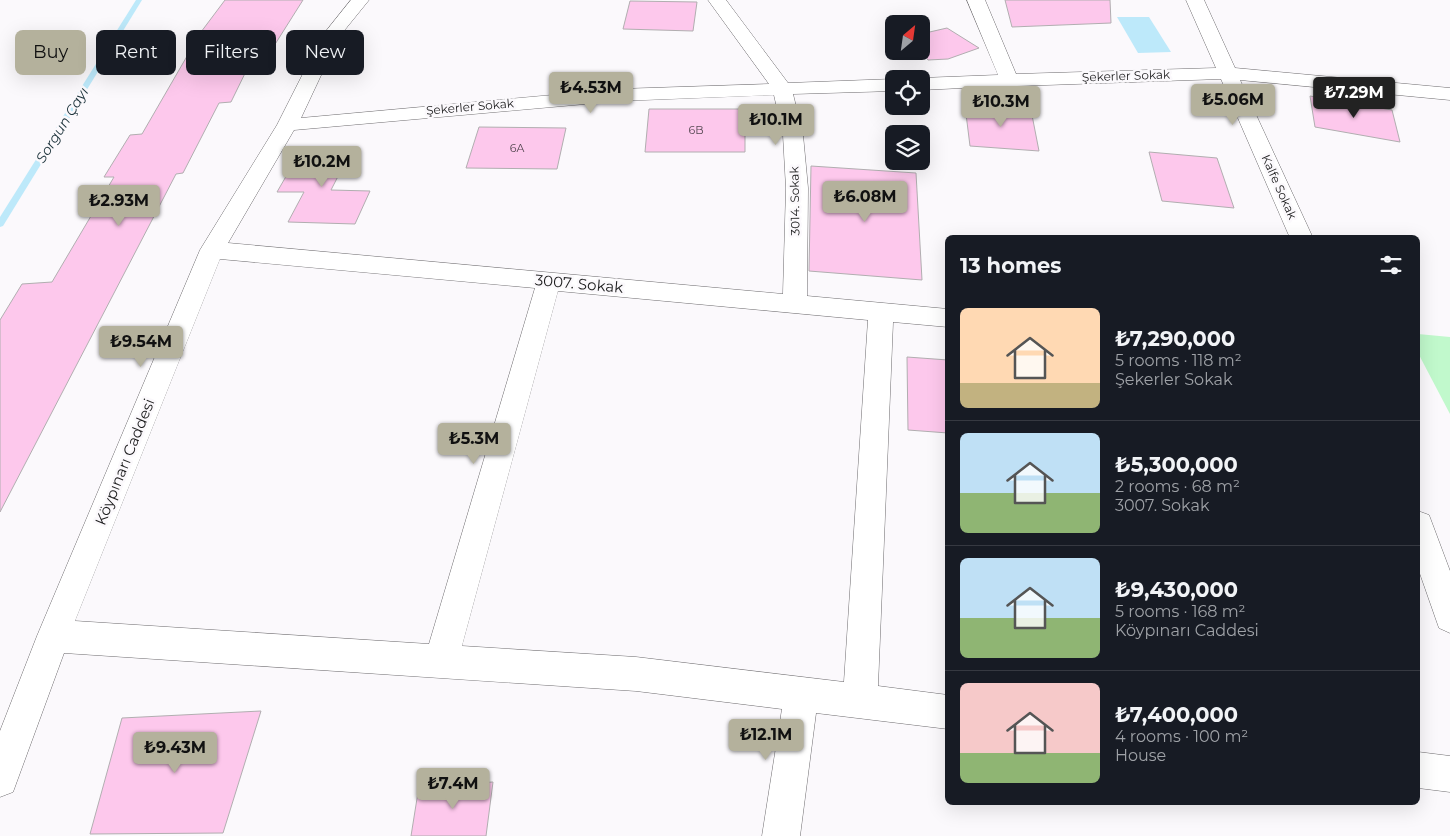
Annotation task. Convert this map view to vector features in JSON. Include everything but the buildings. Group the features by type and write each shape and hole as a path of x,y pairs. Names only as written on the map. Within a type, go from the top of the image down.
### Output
{"street":[{"name":"Köypınarı Caddesi","path":"0,779 54,636 212,250 287,125 331,36 360,0"},
{"name":"3014. Sokak","path":"717,0 782,88 793,135 797,188 795,304"},
{"path":"976,0 1010,82"},
{"name":"Kalfe Sokak","path":"1195,0 1301,235"},
{"name":"Şekerler Sokak","path":"930,84 1010,82 1128,75 1229,73 1450,94"},
{"name":"Şekerler Sokak","path":"287,125 565,99 782,88 885,85"},
{"name":"3007. Sokak","path":"212,250 945,318"},
{"path":"441,661 549,281"},
{"path":"860,701 881,312"},
{"path":"1420,530 1450,617"},
{"path":"54,636 636,674 945,712"},
{"path":"781,836 801,694"},
{"path":"1420,770 1450,774"}],"green space":[{"path":"1420,334 1450,337 1450,414 1420,357"}],"water":[{"path":"1117,17 1149,17 1171,52 1138,53"}],"waterway":[{"name":"Sorgun Çayı","path":"0,224 139,0"}]}
